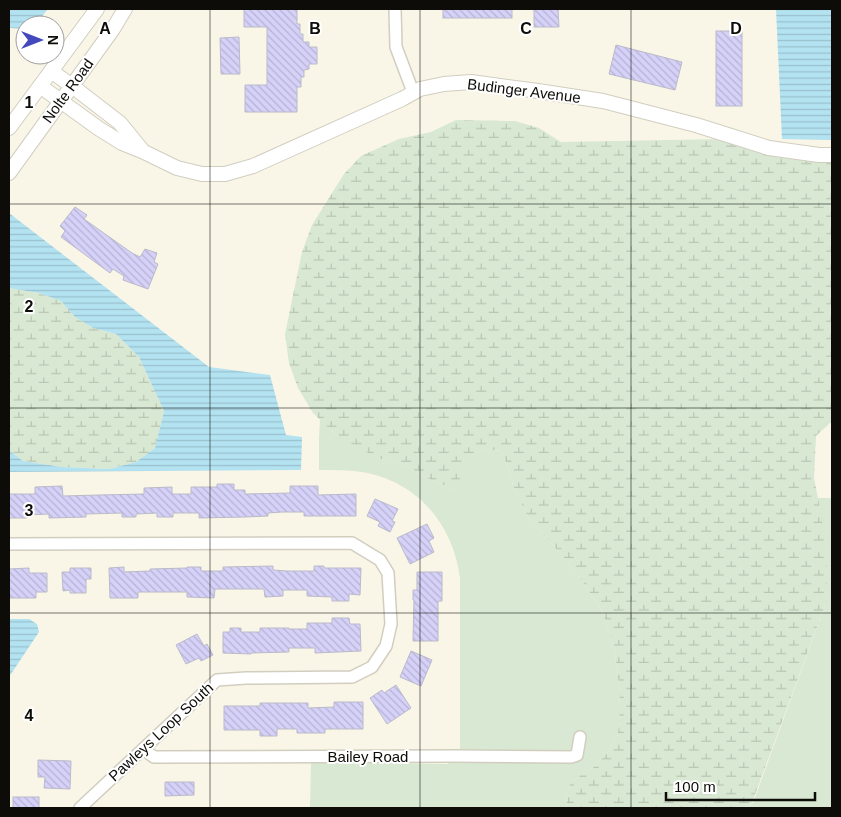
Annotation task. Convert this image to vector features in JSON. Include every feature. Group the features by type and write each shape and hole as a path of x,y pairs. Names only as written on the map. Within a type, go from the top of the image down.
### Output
{"street":[{"name":"Nolte Road","path":"9,128 97,9"},
{"name":"Nolte Road","path":"9,173 125,9"},
{"path":"395,9 396,47 413,92"},
{"name":"Budinger Avenue","path":"52,71 120,123 142,151"},
{"name":"Budinger Avenue","path":"40,86 122,143 177,168 202,174 225,174 253,166 402,99 420,89 444,84 472,82 612,104 696,125 769,148 832,155"},
{"name":"Pawleys Loop South","path":"9,544 352,543 380,560 388,573 391,624 386,646 372,667 352,677 217,680 80,808"},
{"name":"Bailey Road","path":"143,748 154,758 571,757 577,756 580,737"}],"green space":[{"path":"456,120 515,121 539,128 561,142 723,139 829,160 832,166 832,421 816,436 814,478 827,557 827,600 752,803 744,808 567,808 566,795 571,782 594,767 608,752 618,734 619,685 614,646 602,611 581,579 529,519 514,490 509,469 501,451 484,449 466,461 456,490 431,480 408,467 381,459 335,434 313,413 298,388 289,363 285,334 302,252 312,225 344,174 361,156 399,139 431,132"},
{"path":"9,288 39,293 61,301 75,317 93,328 116,334 139,357 164,411 155,448 136,462 109,469 62,467 23,461 9,450"},
{"path":"320,419 335,434 381,459 408,467 431,480 456,490 465,461 484,449 501,451 509,469 514,490 529,519 581,579 602,611 614,646 620,707 618,734 608,752 594,767 571,782 566,795 567,808 310,808 311,762 448,764 448,755 459,753 460,750 460,578 456,558 449,540 429,508 400,485 382,477 362,472 319,470"},
{"path":"818,498 832,498 832,808 744,808 753,803 827,600 827,557"}],"water":[{"path":"9,9 48,9 43,15 15,15 15,28 9,28"},
{"path":"776,9 832,9 832,140 782,139"},
{"path":"9,213 209,367 270,375 286,435 302,437 301,470 9,472 9,450 23,461 62,467 109,469 136,462 155,448 164,411 139,357 116,334 93,328 75,317 61,301 39,293 9,288"},
{"path":"9,619 29,619 37,624 39,632 9,677"}],"building":[{"path":"244,9 297,9 297,24 300,24 300,34 303,34 303,42 309,42 309,47 317,47 317,64 309,64 309,69 304,70 304,77 301,77 301,87 297,87 297,112 245,112 245,85 267,85 267,27 244,27"},
{"path":"443,9 512,9 512,18 443,18"},
{"path":"534,9 558,9 559,27 534,27"},
{"path":"716,31 742,31 742,106 716,106"},
{"path":"239,37 240,74 221,74 220,38"},
{"path":"616,45 682,62 675,90 609,74"},
{"path":"75,207 87,215 84,219 132,253 140,257 145,249 157,253 154,262 158,264 148,289 123,280 124,276 113,269 110,273 61,237 65,231 60,226"},
{"path":"217,484 234,484 234,490 245,490 245,494 290,493 290,486 318,486 318,495 356,494 356,516 304,516 304,512 282,512 268,513 268,516 245,517 199,518 199,513 173,513 173,517 157,517 157,513 136,514 136,517 122,517 122,513 86,514 86,517 49,518 49,514 27,515 27,518 9,518 9,494 35,494 35,487 62,486 63,496 144,494 144,488 172,487 172,494 191,494 191,487 217,487"},
{"path":"375,499 398,509 392,521 395,522 390,532 378,526 380,522 367,516"},
{"path":"427,524 434,538 429,541 434,552 410,564 397,538"},
{"path":"273,566 273,570 287,571 314,571 314,566 324,566 324,568 361,568 360,595 349,594 349,601 332,601 332,597 307,596 307,590 283,590 283,596 265,597 264,589 215,589 214,598 187,597 187,592 138,592 138,598 110,598 109,568 124,567 124,572 187,567 201,567 201,571 223,571 223,567"},
{"path":"29,568 29,573 47,573 47,592 36,592 36,598 9,598 9,569"},
{"path":"70,568 91,568 91,579 86,579 86,593 70,593 70,590 63,591 62,572 70,572"},
{"path":"417,572 442,572 442,601 438,601 438,641 413,641 413,590 417,590"},
{"path":"332,618 349,618 350,624 360,624 361,651 315,653 315,648 289,648 289,652 223,653 223,632 230,632 230,628 241,628 241,632 260,632 260,628 307,629 307,623 332,623"},
{"path":"197,634 204,646 207,644 213,655 201,661 199,658 186,664 176,645"},
{"path":"411,651 432,660 421,686 400,677"},
{"path":"396,685 411,708 387,724 370,698 382,690 384,693"},
{"path":"334,702 363,702 363,729 325,729 325,733 297,733 297,729 277,729 277,736 260,736 260,730 224,730 224,706 260,706 260,703 308,703 308,708 334,707"},
{"path":"38,760 71,761 70,789 44,788 45,777 38,777"},
{"path":"165,782 194,782 194,795 165,796"},
{"path":"13,797 39,797 39,808 13,808"}]}
